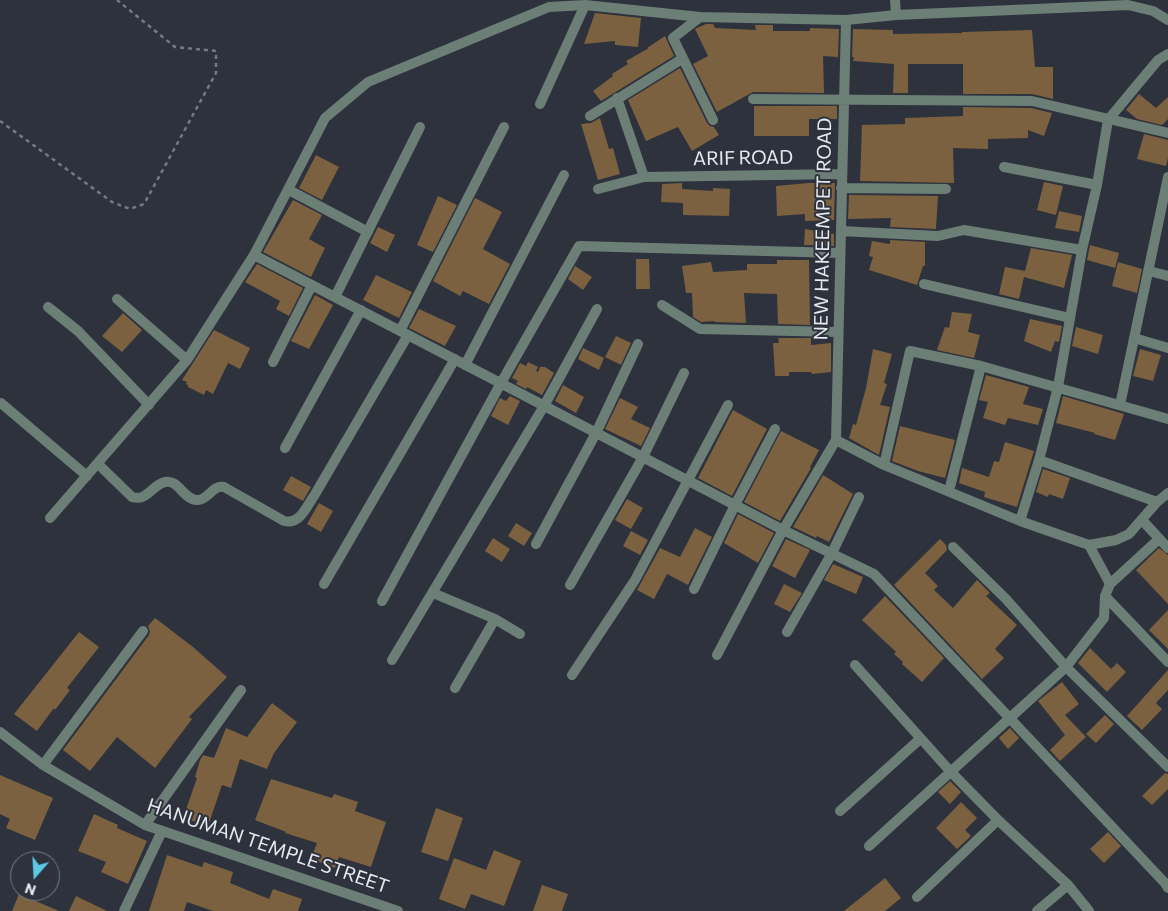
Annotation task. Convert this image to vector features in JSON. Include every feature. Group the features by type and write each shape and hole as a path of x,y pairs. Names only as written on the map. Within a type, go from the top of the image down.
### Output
{"street":[{"path":"895,0 896,15"},
{"path":"50,518 186,360 254,255 325,118 368,82 549,7 585,5 700,17 846,20 896,15 1128,5 1153,11 1168,20"},
{"path":"540,104 585,5"},
{"path":"700,17 673,38 713,120"},
{"name":"NEW HAKEEMPET ROAD","path":"831,448 838,332 846,20"},
{"path":"1020,521 1040,460 1058,387 1082,250 1097,185 1108,120 1158,60 1168,54"},
{"path":"590,116 682,59"},
{"path":"617,98 644,177"},
{"path":"753,99 1032,101 1168,133"},
{"path":"335,297 420,127"},
{"path":"98,464 136,499 145,496 166,481 174,483 196,500 205,497 215,488 224,487 284,521 299,519 314,496 404,333 504,127"},
{"path":"1004,168 1097,185"},
{"path":"465,365 564,174"},
{"name":"ARIF ROAD","path":"598,189 644,177 842,174"},
{"path":"1120,405 1149,271 1164,215 1168,177"},
{"path":"841,188 946,189"},
{"path":"288,190 368,232"},
{"path":"840,231 938,236 964,230 1082,250"},
{"path":"382,601 578,246 840,253"},
{"path":"254,255 783,530 874,574 1168,888"},
{"path":"1149,271 1168,276"},
{"path":"924,284 1070,318"},
{"path":"273,362 312,285"},
{"path":"117,299 186,360"},
{"path":"662,305 700,330 838,332"},
{"path":"48,307 78,331 148,404"},
{"path":"392,660 544,406 597,309"},
{"path":"285,448 361,310"},
{"path":"1134,338 1168,348"},
{"path":"536,544 596,433 638,344"},
{"path":"884,464 910,351 981,366 1168,419"},
{"path":"324,584 455,359"},
{"path":"949,492 981,366"},
{"path":"570,585 643,457 684,373"},
{"path":"1,403 87,476"},
{"path":"572,675 635,580 728,405"},
{"path":"694,589 775,429"},
{"path":"717,655 783,530 831,448 884,464 1020,521 1089,545 1116,540 1129,534 1144,522 1157,502 1168,493"},
{"path":"1040,460 1157,502"},
{"path":"787,632 832,553 859,496"},
{"path":"1144,522 1168,548"},
{"path":"869,846 1066,666 1104,618 1105,596 1110,584 1157,537"},
{"path":"1089,545 1110,584"},
{"path":"953,547 1006,599 1066,666 1168,767"},
{"path":"433,593 495,619 520,634"},
{"path":"1105,596 1168,662"},
{"path":"455,688 495,619"},
{"path":"43,764 143,631"},
{"path":"855,665 950,771 998,820 1068,885 1090,911"},
{"path":"145,825 241,690"},
{"name":"HANUMAN TEMPLE STREET","path":"0,732 43,764 145,825 398,911"},
{"path":"840,811 920,738"},
{"path":"917,897 998,820"},
{"path":"124,911 162,831"},
{"path":"1038,911 1068,885"}],"path":[{"path":"0,121 112,202 130,209 144,204 216,73 216,51 175,47 117,0"}],"building":[{"path":"595,13 641,18 638,47 615,45 615,41 584,44"},
{"path":"706,24 713,24 715,28 756,30 755,25 773,25 773,31 810,31 810,28 839,29 838,57 823,56 824,93 753,92 717,112 693,64 708,56 695,29"},
{"path":"853,29 893,30 893,34 1032,30 1035,67 1053,67 1053,99 1032,94 963,94 963,64 908,64 908,93 893,93 894,64 853,61"},
{"path":"665,36 674,56 601,101 593,91 613,76 612,74 628,64 626,61"},
{"path":"680,68 707,123 714,127 719,135 692,151 678,127 646,141 628,100"},
{"path":"1139,94 1156,108 1168,97 1168,119 1162,125 1137,119 1126,110"},
{"path":"754,106 837,106 837,119 809,119 809,136 754,136"},
{"path":"963,107 1031,108 1052,113 1044,136 1028,130 1028,138 988,139 988,149 953,148 954,183 860,181 862,125 905,124 905,118 963,116"},
{"path":"600,118 609,149 613,148 620,174 598,180 581,124 591,123"},
{"path":"1144,134 1168,140 1166,166 1137,159"},
{"path":"316,155 339,167 322,200 299,188"},
{"path":"1044,182 1063,186 1056,215 1037,210"},
{"path":"682,183 682,189 713,191 713,188 730,189 729,216 683,215 683,203 661,202 662,184"},
{"path":"835,183 834,220 805,221 805,214 777,216 776,186"},
{"path":"849,195 938,196 936,229 890,227 891,218 848,219"},
{"path":"438,196 457,205 433,252 417,245"},
{"path":"475,198 502,212 483,249 510,264 489,304 463,291 460,296 433,281"},
{"path":"293,200 322,215 309,239 325,248 311,277 263,252"},
{"path":"1059,211 1082,216 1079,232 1055,228"},
{"path":"378,227 395,235 387,252 370,243"},
{"path":"805,229 834,234 834,246 804,245"},
{"path":"890,240 925,242 925,266 923,266 917,285 869,270 873,257 869,256 872,241 890,244"},
{"path":"1090,245 1119,253 1115,268 1087,260"},
{"path":"1031,248 1072,255 1064,288 1024,277 1019,299 999,294 1005,267 1025,271"},
{"path":"636,259 649,259 650,289 636,289"},
{"path":"777,260 809,260 810,325 778,324 777,294 744,293 746,323 701,322 693,317 692,293 686,293 682,266 711,262 713,272 747,270 747,264 777,264"},
{"path":"1118,262 1142,269 1137,293 1112,286"},
{"path":"257,264 303,288 289,316 276,309 280,301 245,282"},
{"path":"575,266 592,277 583,290 568,279"},
{"path":"376,275 412,292 399,318 363,300"},
{"path":"315,295 333,305 309,349 291,341"},
{"path":"419,309 456,326 445,346 409,328"},
{"path":"952,312 972,314 968,332 980,335 974,358 937,350 945,327 949,328"},
{"path":"123,313 142,330 122,352 102,336"},
{"path":"1030,319 1062,326 1059,342 1055,341 1051,352 1024,341"},
{"path":"1076,327 1103,335 1098,354 1072,346"},
{"path":"214,330 250,348 240,369 228,363 213,394 206,390 204,395 188,387 187,382 182,380"},
{"path":"616,336 631,343 621,365 605,357"},
{"path":"778,338 811,338 811,345 831,343 831,372 812,374 811,372 789,372 789,376 775,376 773,343 779,343"},
{"path":"583,348 604,358 599,370 578,359"},
{"path":"873,349 892,354 884,383 887,384 880,405 890,407 879,455 849,438 853,424 856,425 866,388"},
{"path":"1140,349 1161,355 1153,381 1133,376"},
{"path":"528,362 538,367 536,371 538,372 540,367 545,367 554,373 542,395 527,387 526,389 516,384 518,381 512,378 520,363 526,366"},
{"path":"986,375 1029,387 1023,404 1043,409 1038,425 1008,418 1005,425 983,418 988,402 979,400"},
{"path":"563,385 584,397 576,413 555,401"},
{"path":"510,396 520,401 508,425 491,416 500,398 506,401"},
{"path":"1063,396 1124,414 1115,440 1056,423"},
{"path":"620,398 638,407 631,419 650,428 641,446 605,429"},
{"path":"733,410 767,429 732,496 698,478"},
{"path":"900,426 955,440 945,478 918,471 892,461"},
{"path":"781,431 819,450 811,468 780,521 744,502"},
{"path":"1005,442 1034,451 1017,507 984,497 985,492 959,483 962,468 989,477 994,461 999,462"},
{"path":"1043,469 1070,478 1063,499 1049,494 1048,497 1036,492"},
{"path":"823,475 853,494 829,542 793,527"},
{"path":"291,476 311,487 303,501 283,490"},
{"path":"627,499 643,508 631,529 615,520"},
{"path":"319,503 333,511 321,532 307,524"},
{"path":"738,514 774,533 758,563 724,543"},
{"path":"516,523 532,533 524,546 508,536"},
{"path":"695,528 712,537 688,585 667,574 654,599 637,590 660,548 680,557"},
{"path":"631,531 648,540 640,555 623,546"},
{"path":"493,538 510,549 502,562 485,551"},
{"path":"786,539 810,550 795,578 772,566"},
{"path":"940,539 946,545 947,550 925,573 938,586 934,590 953,608 977,580 990,593 986,596 1017,625 995,649 1004,658 982,679 894,585"},
{"path":"1159,548 1168,555 1168,604 1136,570"},
{"path":"833,564 863,577 856,594 824,580"},
{"path":"784,584 802,593 790,612 774,604"},
{"path":"885,596 944,658 922,682 902,664 903,662 894,654 896,652 862,620"},
{"path":"1168,610 1168,649 1149,630"},
{"path":"155,618 193,647 227,677 189,717 192,719 155,768 117,737 90,771 63,750 149,635 148,626"},
{"path":"79,632 99,647 67,688 70,690 37,731 14,714"},
{"path":"1090,648 1111,669 1117,663 1126,672 1107,692 1078,663"},
{"path":"1168,670 1168,690 1156,703 1162,709 1142,730 1127,716"},
{"path":"1062,682 1079,704 1065,715 1086,737 1060,761 1050,750 1065,735 1038,701"},
{"path":"272,703 297,722 274,753 267,769 240,759 231,788 222,785 208,826 183,818 203,755 214,758 226,728 247,737"},
{"path":"1105,715 1114,724 1096,743 1086,734"},
{"path":"1010,728 1019,738 1008,749 999,738"},
{"path":"1165,773 1168,774 1168,789 1152,805 1142,796"},
{"path":"0,775 53,798 35,840 6,828 10,819 0,814"},
{"path":"271,779 332,798 334,794 358,802 355,811 386,822 371,867 339,857 335,868 311,859 317,843 285,833 255,820"},
{"path":"950,781 961,792 950,804 938,792"},
{"path":"961,802 977,818 965,830 971,836 957,849 936,828"},
{"path":"436,808 463,818 448,861 421,852"},
{"path":"94,814 118,825 117,828 147,841 128,884 101,872 106,862 78,851"},
{"path":"1108,832 1121,846 1104,863 1090,849"},
{"path":"494,850 521,861 504,906 471,894 465,909 439,899 454,858 486,870"},
{"path":"167,855 202,867 204,862 233,872 230,883 269,899 273,889 302,899 298,911 213,911 187,902 184,911 149,911"},
{"path":"885,878 901,898 885,911 844,911"},
{"path":"542,885 568,894 562,911 533,911"},
{"path":"76,896 107,911 69,911"},
{"path":"16,901 35,901 59,911 12,911"}]}
